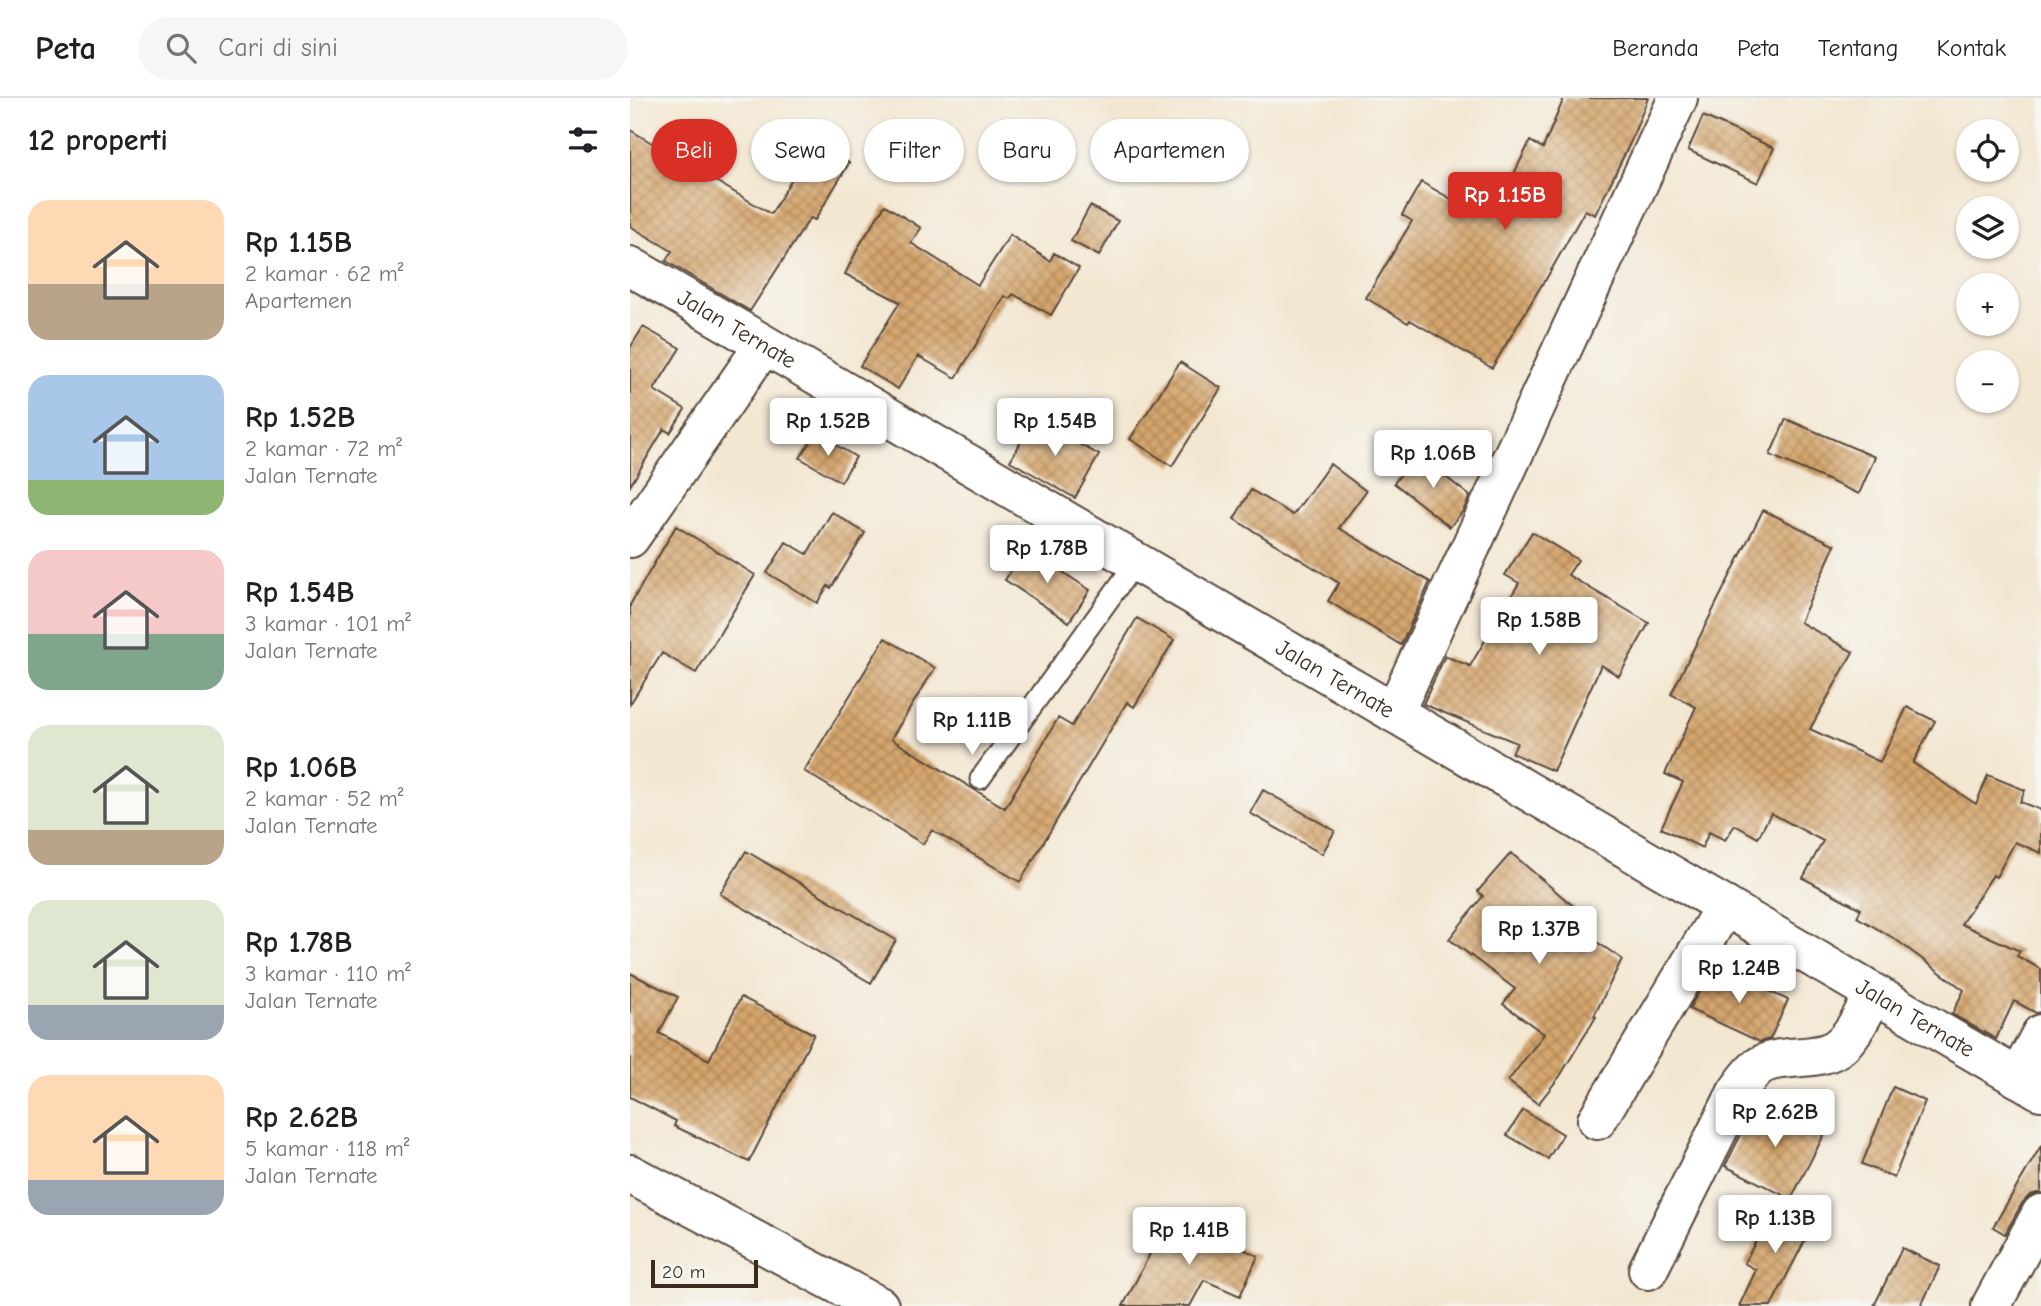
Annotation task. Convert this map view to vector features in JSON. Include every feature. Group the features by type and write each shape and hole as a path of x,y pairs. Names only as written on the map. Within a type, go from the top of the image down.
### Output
{"street":[{"path":"1394,713 1678,98"},
{"name":"Jalan Ternate","path":"630,266 2030,1084"},
{"path":"630,538 764,345"},
{"path":"1597,1120 1725,906"},
{"path":"1648,1270 1737,1092 1749,1075 1760,1065 1826,1053 1840,1046 1874,994"},
{"path":"2030,1084 2041,1034"},
{"path":"630,1174 879,1306"},
{"path":"1991,1306 2041,1214"}],"lane":[{"path":"980,779 1136,562"}],"building":[{"path":"1564,98 1648,98 1630,143 1595,215 1585,210 1492,368 1410,320 1408,323 1366,298 1412,221 1402,215 1421,182 1482,216 1500,184 1507,188 1530,141 1543,148"},
{"path":"1703,116 1774,148 1758,183 1688,150"},
{"path":"630,130 651,143 651,182 717,182 771,214 790,182 838,182 815,220 810,218 750,311 666,261 672,251 630,226"},
{"path":"885,205 921,228 911,243 978,285 1010,235 1050,261 1054,253 1079,268 1051,315 1013,294 1010,299 1005,296 956,378 918,356 898,389 860,366 900,302 845,274"},
{"path":"1090,206 1118,221 1099,256 1071,241"},
{"path":"643,327 680,348 654,390 685,409 670,433 664,429 630,486 630,348"},
{"path":"1180,362 1221,388 1172,466 1130,439"},
{"path":"1034,419 1099,455 1075,498 1010,461"},
{"path":"1786,419 1875,457 1859,494 1770,455"},
{"path":"816,433 856,457 841,482 800,458"},
{"path":"1417,454 1470,496 1463,511 1450,527 1394,483"},
{"path":"1330,464 1366,491 1339,528 1430,582 1401,645 1328,601 1339,583 1234,519 1251,490 1293,515"},
{"path":"1763,510 1835,545 1800,622 1853,652 1810,729 1880,762 1907,707 1935,721 1913,763 1976,804 1988,775 2025,790 2020,802 2041,810 2041,853 2015,842 1996,877 1993,875 1961,924 2020,951 2017,956 2041,969 2041,1012 2036,1013 2014,1001 1996,1039 1952,1014 1964,990 1895,939 1857,917 1861,909 1803,878 1823,841 1771,813 1758,838 1735,825 1725,840 1709,832 1702,848 1661,828 1683,782 1665,774 1696,707 1671,694"},
{"path":"832,512 865,533 831,588 828,586 817,603 767,573 786,542 807,554"},
{"path":"676,526 755,575 696,673 662,653 630,704 630,605"},
{"path":"1532,532 1578,560 1568,575 1649,623 1619,676 1601,665 1553,771 1512,753 1517,743 1423,704 1445,656 1470,666 1519,583 1505,575"},
{"path":"1026,548 1090,590 1069,622 1005,580"},
{"path":"1137,618 1174,640 1134,707 1127,702 1020,882 932,830 923,844 804,771 885,638 935,668 891,739 1005,808 1058,718 1072,726"},
{"path":"1263,790 1335,831 1322,854 1250,813"},
{"path":"746,851 896,940 871,983 720,894"},
{"path":"1511,853 1586,917 1579,930 1622,959 1594,1016 1596,1017 1560,1076 1538,1104 1508,1081 1544,1034 1503,1004 1515,989 1449,939 1483,896 1478,891"},
{"path":"1714,966 1752,986 1753,984 1788,1000 1770,1039 1760,1042 1689,1009"},
{"path":"630,973 678,997 659,1033 709,1060 741,997 814,1034 749,1162 674,1126 676,1121 630,1097"},
{"path":"1893,1087 1925,1101 1894,1178 1862,1164"},
{"path":"1759,1099 1825,1133 1791,1199 1725,1166"},
{"path":"1523,1110 1563,1134 1548,1159 1507,1135"},
{"path":"2041,1146 2041,1192 2030,1195 2022,1203 2005,1234 1993,1227"},
{"path":"1777,1203 1814,1223 1771,1306 1739,1306 1756,1270 1744,1263"},
{"path":"1170,1215 1258,1256 1240,1296 1204,1280 1190,1306 1123,1306"},
{"path":"1902,1248 1940,1266 1921,1306 1874,1306"}]}
